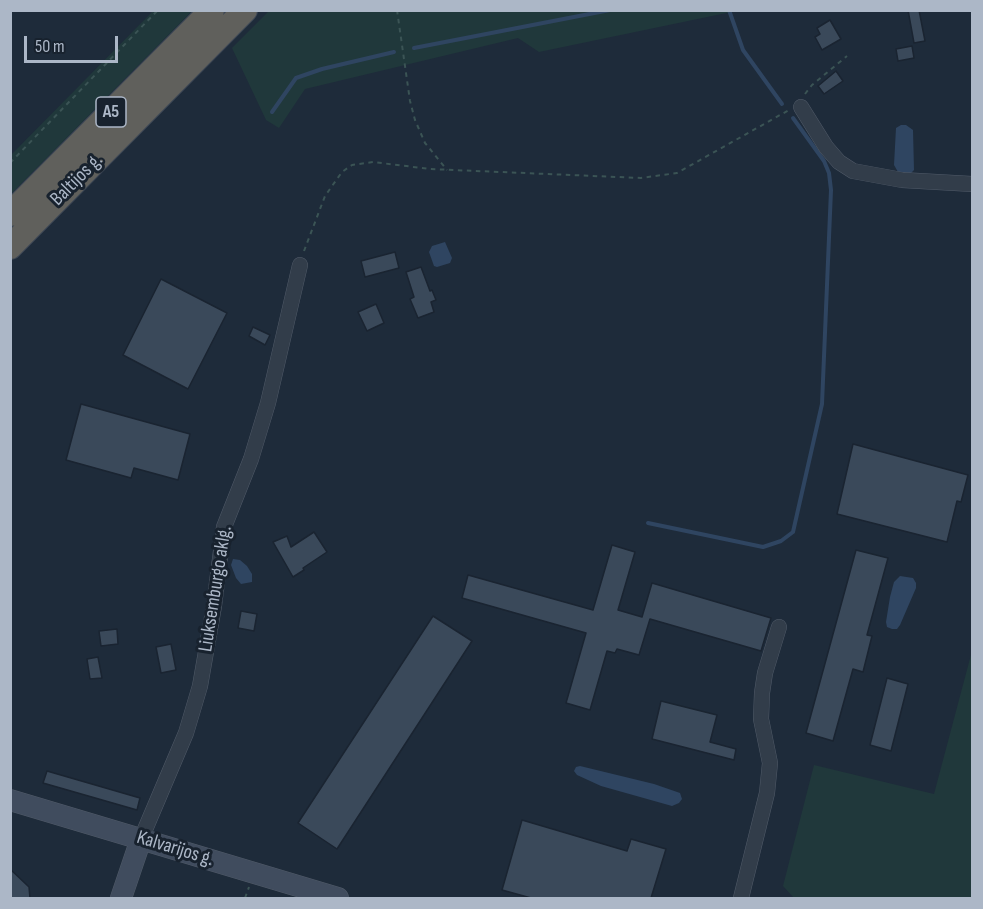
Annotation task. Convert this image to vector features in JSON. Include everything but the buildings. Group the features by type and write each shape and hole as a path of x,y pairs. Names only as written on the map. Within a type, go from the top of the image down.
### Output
{"highway":[{"name":"Baltijos g.","path":"10,214 212,10"},
{"name":"Baltijos g.","path":"10,246 245,10"}],"main road":[{"name":"Kalvarijos g.","path":"10,800 338,898"},
{"path":"121,898 141,839"}],"street":[{"path":"801,107 826,147 839,162 853,171 893,179 972,184"},
{"name":"Liuksemburgo aklg.","path":"141,839 186,733 200,686 214,606 224,527 251,459 268,403 300,265"},
{"path":"741,898 767,793 770,763 761,719 762,693 765,673 779,627"}],"path":[{"path":"10,163 158,10"},
{"path":"397,10 410,101 415,120 425,143 447,170"},
{"path":"300,265 325,196 342,172 352,165 373,162 447,170 641,178 677,173 786,110 801,107 803,97 812,85 847,56"}],"green space":[{"path":"153,11 192,11 11,194 11,155"},
{"path":"269,11 736,11 539,52 518,38 305,89 279,128 266,120 232,48"},
{"path":"972,651 972,898 794,898 783,886 814,765 934,794"}],"water":[{"path":"906,125 913,130 914,170 903,174 898,172 894,165 896,128"},
{"path":"445,242 452,258 450,263 434,266 429,252 432,246"},
{"path":"233,559 240,560 247,566 252,574 252,582 241,584 236,578 231,565"},
{"path":"900,576 913,578 916,588 900,625 897,629 892,629 887,627 886,622 894,582"},
{"path":"580,766 654,784 680,793 682,799 672,806 601,786 577,775 574,771"}],"waterway":[{"path":"414,48 610,10"},
{"path":"729,10 743,50 782,104"},
{"path":"272,112 296,78 322,69 394,52"},
{"path":"648,523 763,547 781,541 793,532 822,404 831,190 829,173 824,161 793,118"}]}
